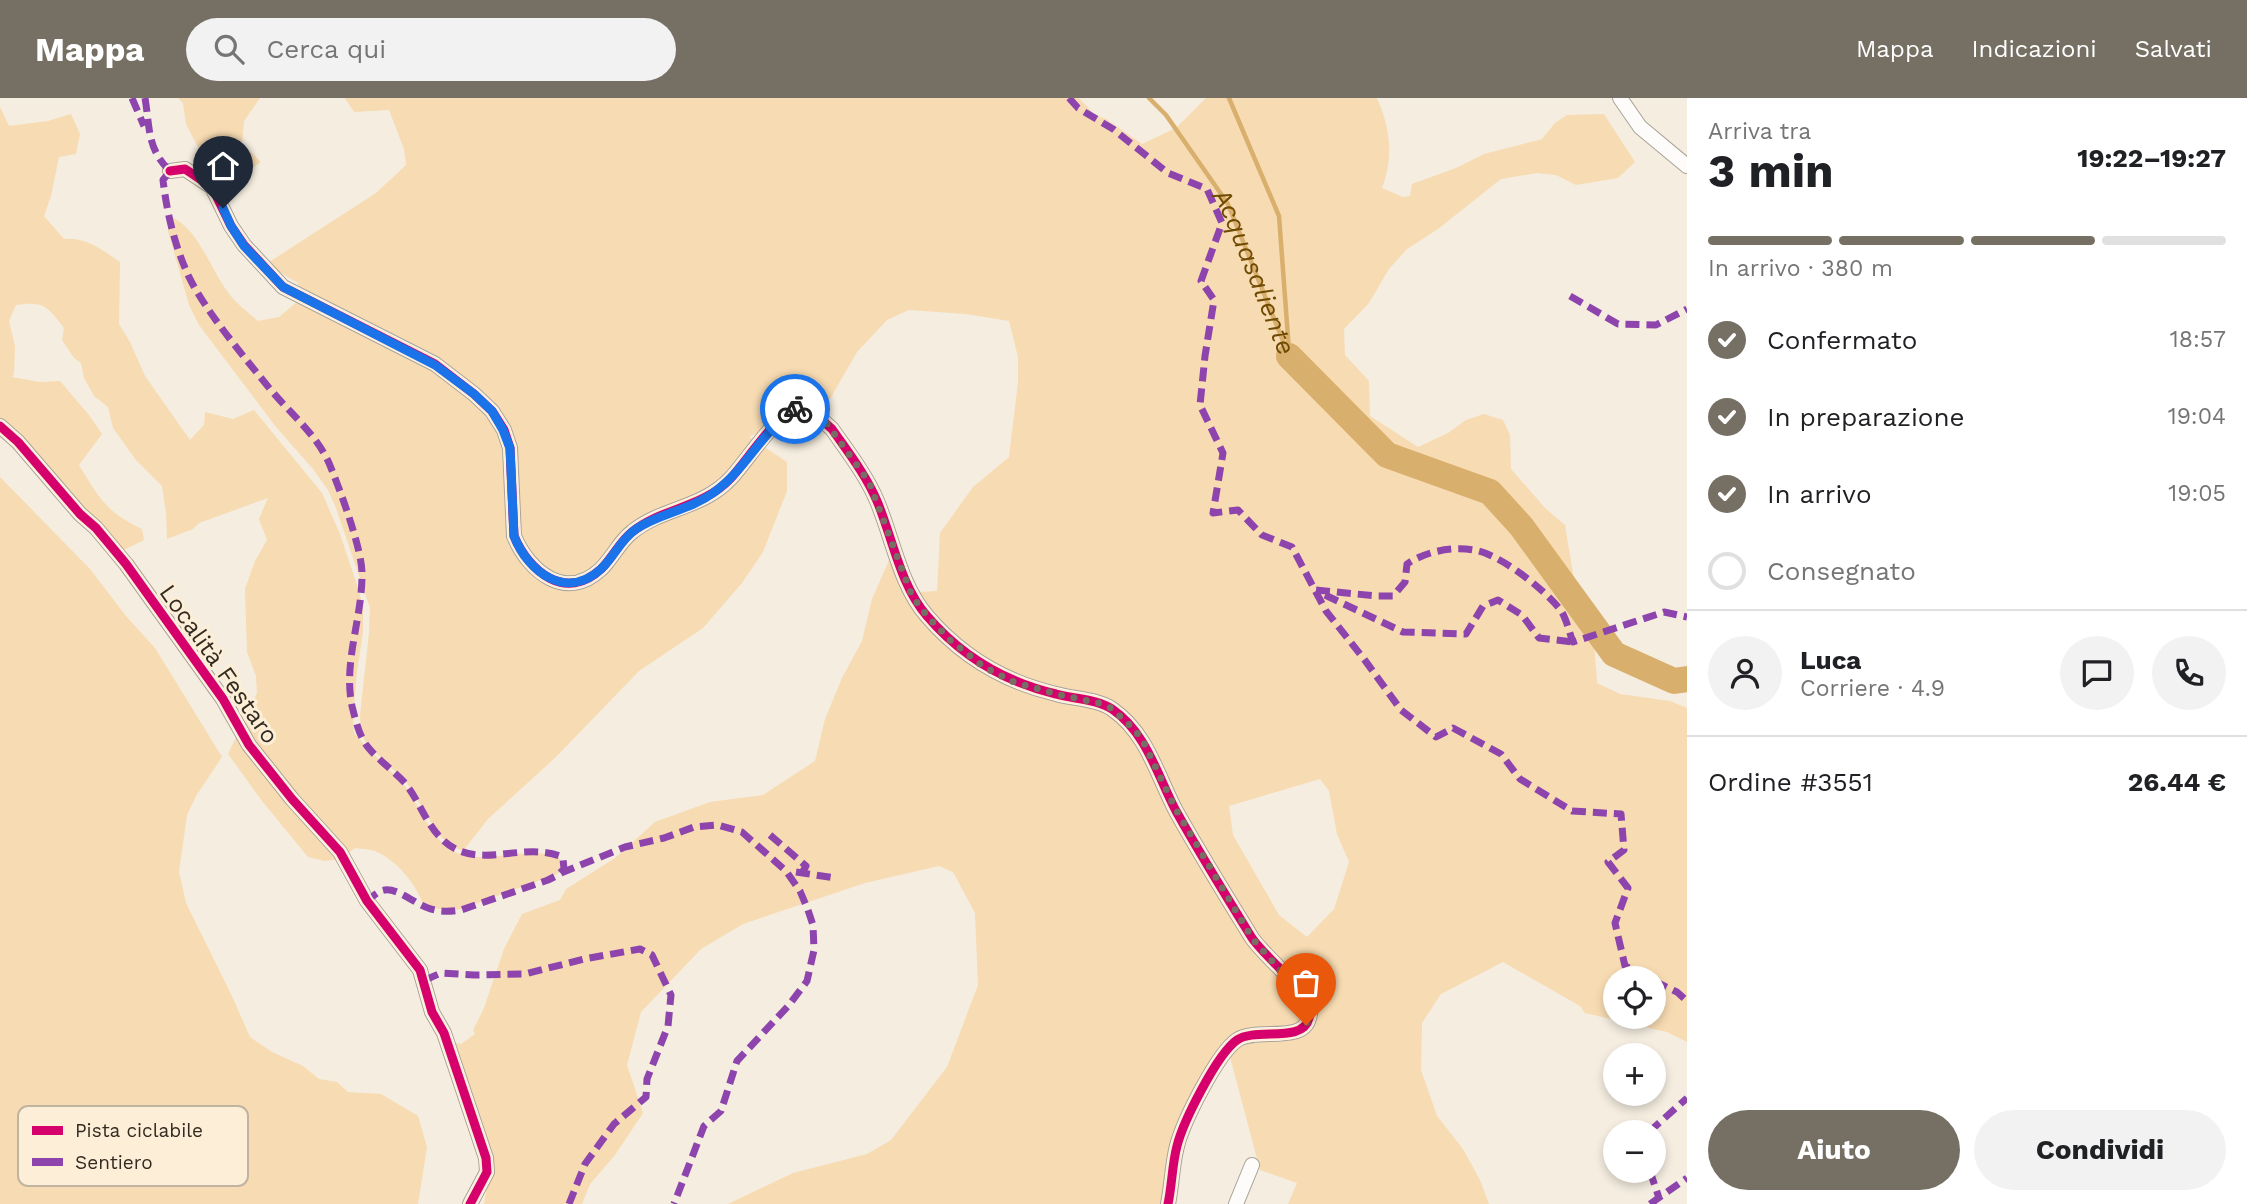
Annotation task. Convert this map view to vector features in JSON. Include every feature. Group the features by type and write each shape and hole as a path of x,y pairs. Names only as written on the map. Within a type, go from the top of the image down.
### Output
{"street":[{"path":"1620,98 1640,127 1687,166"},
{"path":"170,171 185,169 212,187 244,246 283,287 435,365 492,411 510,448 514,536 532,565 551,580 574,582 589,578 603,568 635,530 652,520 700,502 731,478 784,417 802,407 825,421 869,482 912,596 950,640 984,667 1014,682 1078,700 1099,703 1111,708 1135,730 1175,808 1252,938 1304,997 1310,1009 1308,1022 1301,1030 1285,1034 1245,1036 1225,1053 1181,1132 1168,1204"},
{"name":"Località Festaro","path":"0,426 18,442 126,564 223,699 249,745 292,799 340,852 367,901 420,970 432,1012 444,1033 486,1158 487,1172 470,1204"},
{"path":"1236,1204 1252,1165"}],"shaded area":[{"path":"178,98 260,98 244,121 242,143 261,162 240,177 216,170 199,149 186,124 183,103"},
{"path":"345,98 1079,98 1095,115 1106,119 1142,144 1176,128 1206,98 1377,98 1389,143 1388,165 1382,188 1403,197 1410,196 1412,184 1456,168 1484,154 1542,139 1555,123 1567,115 1604,114 1635,162 1618,178 1576,185 1556,175 1537,173 1501,179 1438,229 1407,249 1389,269 1369,303 1344,329 1345,355 1369,381 1370,416 1418,447 1448,433 1466,420 1484,414 1503,420 1510,435 1511,469 1546,509 1565,525 1578,604 1594,642 1597,683 1620,694 1670,701 1687,708 1687,1042 1654,1029 1666,1029 1666,966 1603,966 1603,1017 1585,1013 1580,1006 1503,962 1441,994 1422,1023 1421,1070 1437,1116 1463,1149 1480,1180 1489,1204 1288,1204 1297,1183 1260,1170 1230,1057 1241,1047 1253,1042 1301,1036 1310,1030 1316,1019 1257,935 1181,805 1150,740 1127,713 1079,693 1016,676 988,661 954,635 918,592 937,591 940,533 973,487 1009,457 1018,382 1018,357 1009,321 966,314 909,310 887,320 857,352 830,399 749,437 787,462 787,491 763,552 742,583 703,628 639,671 555,758 488,819 463,851 451,846 439,835 407,783 366,743 361,732 360,715 370,608 328,490 276,427 199,325 189,305 168,231 172,217 182,223 198,242 230,295 258,321 279,317 303,297 298,283 266,264 376,193 406,165 404,149 389,110 354,112","holes":["1320,779 1329,791 1337,834 1349,862 1334,909 1307,937 1279,915 1233,835 1229,806"]},
{"path":"0,107 9,126 48,121 71,114 80,134 76,154 59,157 44,216 64,239 87,242 120,262 119,324 145,376 190,440 204,425 205,412 233,419 254,410 322,493 340,534 363,608 363,632 353,715 354,733 402,783 435,835 452,851 475,857 547,854 559,858 563,868 557,874 461,909 449,911 424,906 406,875 377,852 355,848 341,859 325,861 308,857 262,801 228,754 257,693 256,676 247,652 245,589 255,561 267,540 259,519 268,498 199,523 193,529 167,539 162,486 136,460 113,428 108,407 94,396 84,378 81,363 74,358 62,340 64,328 49,310 39,305 16,305 9,321 15,346 12,377 40,382 60,381 89,415 102,434 79,465 104,503 119,516 142,529 144,540 113,553 0,421"},
{"path":"0,477 90,569 155,648 222,757 196,796 187,815 179,872 186,903 250,1037 272,1052 303,1066 319,1079 337,1082 348,1092 381,1094 418,1116 427,1147 418,1204 0,1204"},
{"path":"890,558 968,661 1108,712 1132,733 1171,810 1303,1003 1303,1022 1224,1046 1167,1179 1160,1204 728,1204 793,1173 867,1154 891,1140 947,1067 978,985 975,913 953,872 939,866 865,883 743,924 701,949 641,1012 627,1065 643,1113 615,1155 590,1184 582,1204 484,1204 488,1183 473,1101 456,1043 461,1044 475,1034 473,1030 484,1008 504,949 522,914 560,900 566,889 615,858 655,822 710,802 763,795 815,761 825,719 842,678 862,641 872,599"}],"waterway":[{"name":"Acquasaliente","path":"1149,98 1166,115 1228,204 1289,356"},
{"path":"1229,98 1279,216 1289,351"},
{"name":"Acquasaliente","path":"1289,356 1387,455 1490,492 1521,526 1614,654 1674,681 1687,679"}],"marked path":[{"path":"132,98 144,126"},
{"path":"145,98 153,146 170,171 163,180 167,205 176,242 189,277 226,334 324,452 355,535 362,575 351,657 350,690 356,721 364,742 405,783 434,830 452,847 481,855 544,852 563,859 564,869 558,875 461,910 432,909 387,890 379,892 367,901"},
{"path":"1069,98 1078,108 1113,129 1168,173 1207,189 1222,223 1201,281 1214,300 1200,405 1223,453 1213,513 1238,510 1262,535 1292,547 1326,611 1401,710 1436,737 1453,728 1501,754 1520,779 1572,811 1621,814 1624,850 1608,862 1628,888 1615,923 1625,966"},
{"path":"1570,296 1618,324 1656,325 1687,309"},
{"path":"1316,590 1393,596 1405,582 1407,564 1434,552 1466,549 1495,557 1535,584 1561,611 1573,642 1664,612 1687,617"},
{"path":"1325,595 1403,632 1466,634 1483,606 1498,600 1522,615 1539,638 1573,642"},
{"path":"561,873 625,847 664,838 694,827 718,825 742,832 786,871 800,891 808,910 813,925 814,950 807,981 789,1005 737,1061 721,1111 704,1126 674,1204"},
{"path":"770,835 806,866 802,873"},
{"path":"796,872 835,878"},
{"path":"425,980 441,973 525,974 584,959 640,949 652,955 671,995 668,1026 647,1079 646,1097 614,1124 585,1164 569,1204"},
{"path":"1666,987 1687,1001"},
{"path":"1662,1120 1687,1098"},
{"path":"1650,1204 1687,1178"},
{"path":"1654,1183 1659,1198"}],"cycle path":[{"path":"170,171 185,169 212,187 231,226 244,245 283,287 435,364 492,411 504,430 510,448 514,536 529,561 550,578 562,583 588,579 601,569 628,536 644,524 720,488 780,419 796,408 805,409 832,429 873,491 910,590 940,631 970,656 1002,675 1037,689 1099,703 1124,719 1143,742 1176,811 1252,938 1304,995 1310,1010 1305,1026 1298,1031 1245,1036 1237,1040 1220,1059 1180,1135 1168,1204"},
{"path":"0,426 18,442 126,564 223,699 249,745 292,799 340,852 367,901 420,970 432,1012 444,1033 486,1158 487,1172 470,1204"}],"way so far":[{"path":"795,409 802,407 825,421 869,482 912,596 950,640 984,667 1014,682 1078,700 1099,703 1111,708 1135,730 1175,808 1252,938 1307,1001 1310,1014 1306,1025"}],"route":[{"path":"223,208 244,246 283,287 418,354 449,374 492,411 510,448 514,536 532,565 551,580 574,582 589,578 603,568 635,530 670,512 700,502 713,493 731,478 784,417 795,409"}]}
